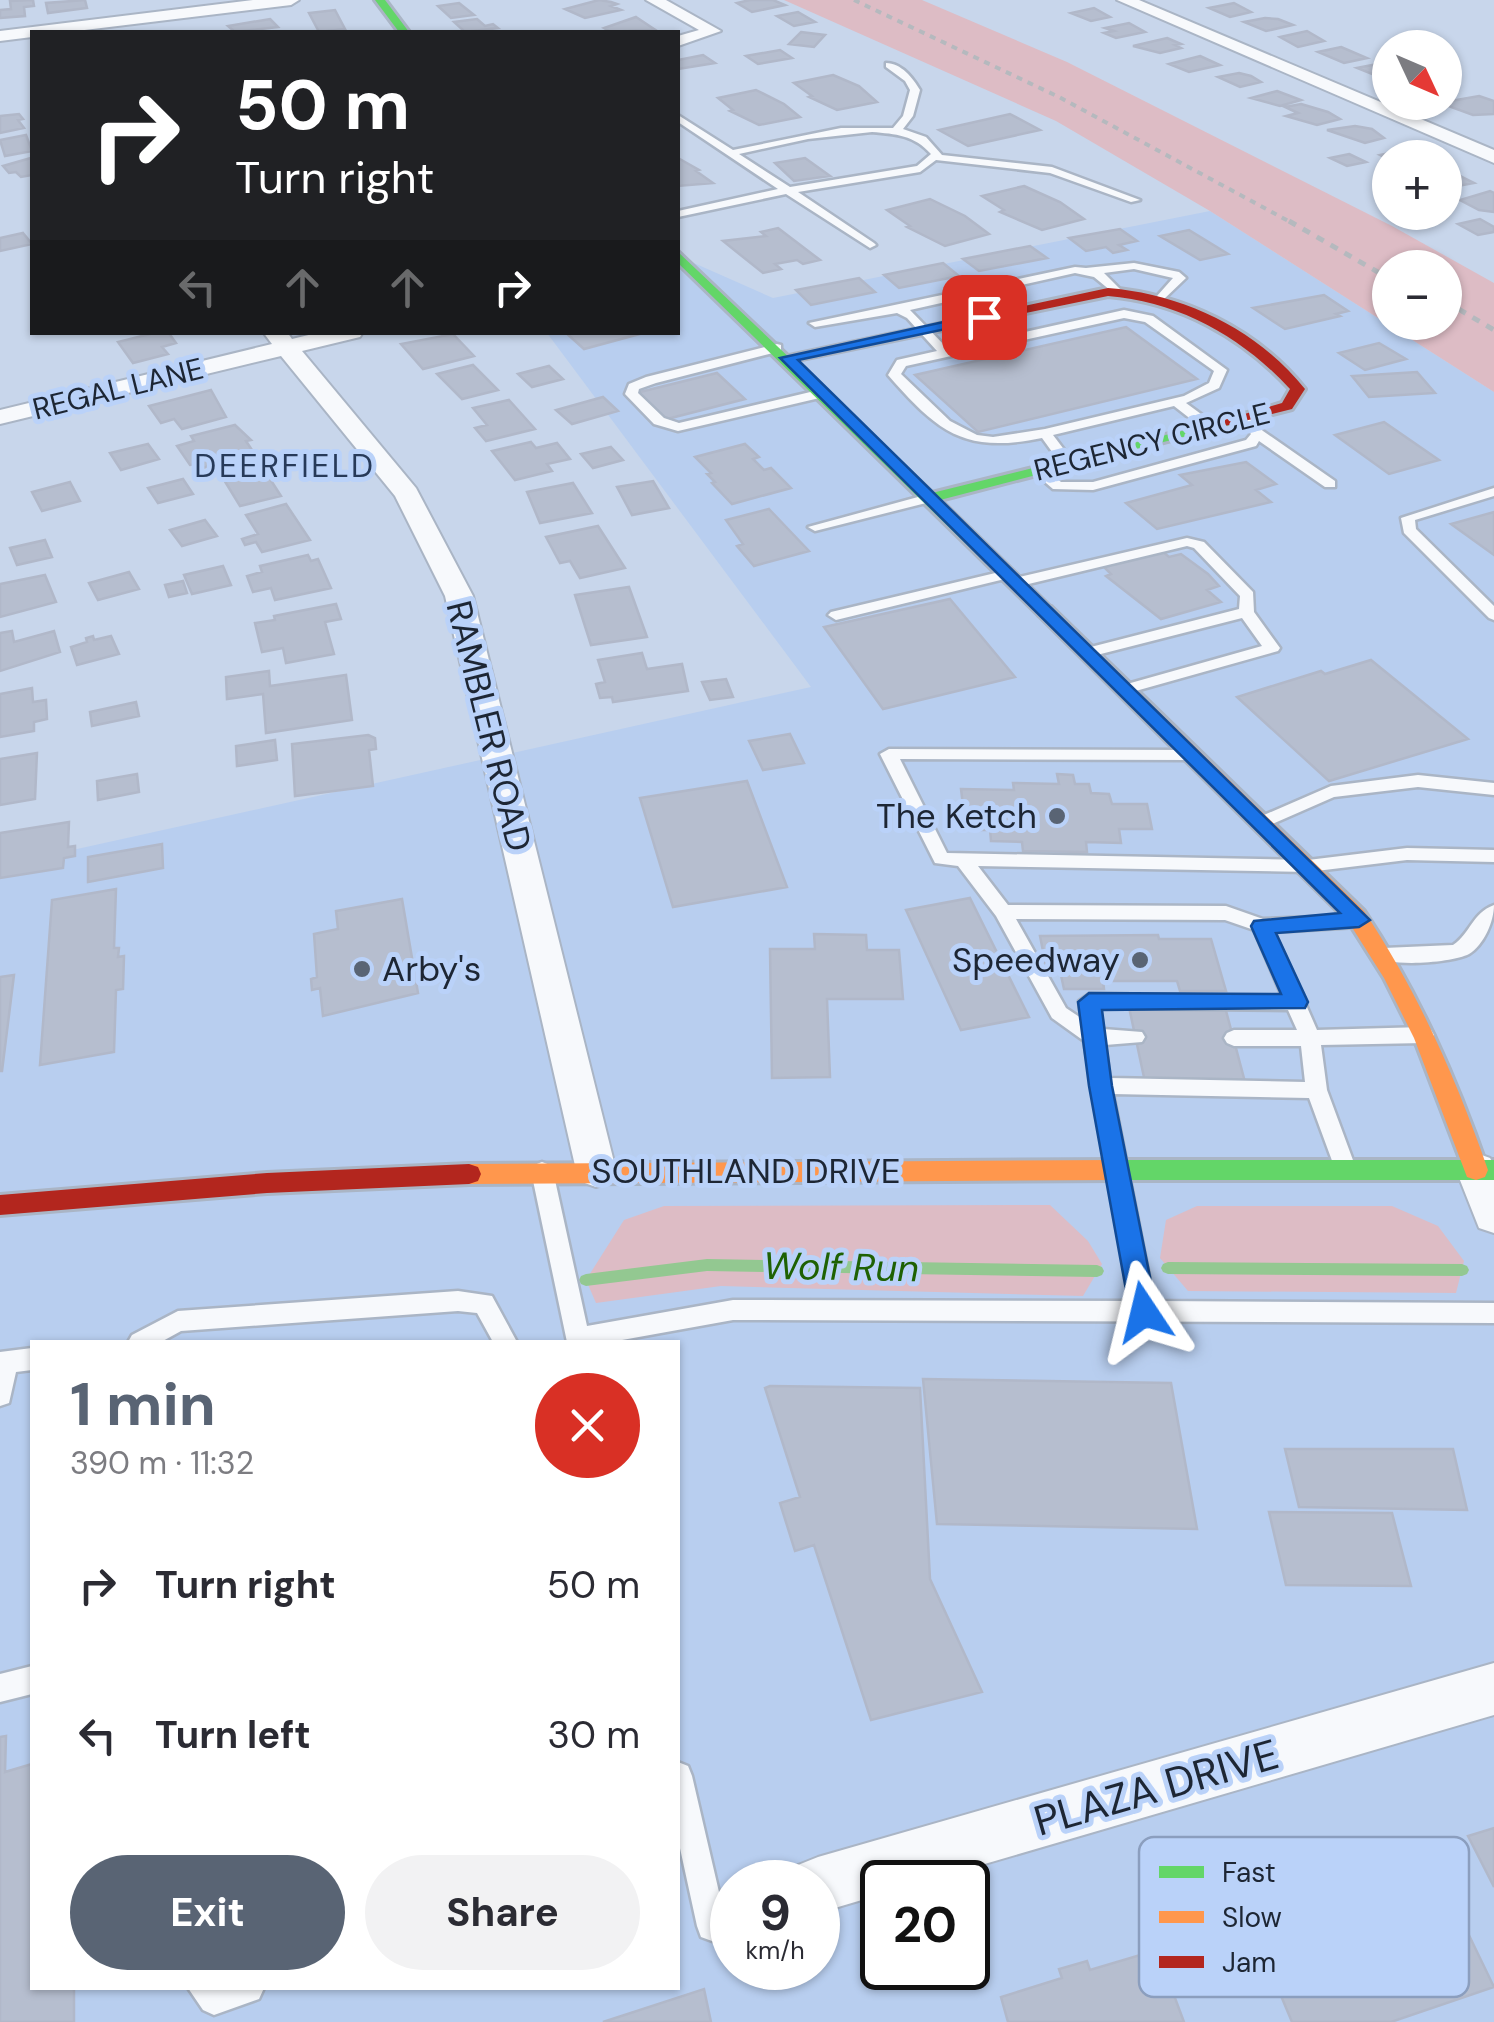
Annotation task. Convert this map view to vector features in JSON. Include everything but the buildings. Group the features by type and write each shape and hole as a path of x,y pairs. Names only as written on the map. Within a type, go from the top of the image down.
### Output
{"street":[{"path":"83,30 291,0"},
{"path":"380,0 402,30"},
{"path":"654,0 713,30 680,40"},
{"path":"1124,0 1494,157"},
{"path":"0,36 28,38"},
{"path":"680,258 1263,822 1359,920 1384,955 1428,1035 1485,1170 1494,1216"},
{"name":"REGENCY CIRCLE","path":"782,353 1116,291 1163,296 1183,304 1292,380 1298,389 1287,406 1253,427 1211,428 930,498"},
{"name":"REGAL LANE","path":"0,417 281,340 325,335"},
{"name":"RAMBLER ROAD","path":"281,340 407,494 458,596 596,1170"},
{"name":"SOUTHLAND DRIVE","path":"0,1205 267,1183 542,1171 1485,1170"},
{"name":"PLAZA DRIVE","path":"840,1879 1494,1690"}],"lane":[{"path":"888,66 909,79 915,90 908,116 895,132"},
{"path":"680,119 870,245"},
{"path":"731,152 844,130 895,132 922,138 934,146 934,157"},
{"path":"680,214 785,191 920,169 934,157 1052,170 1135,200"},
{"path":"815,323 900,309 1075,270 1134,266 1176,274 1180,278 1177,284 1163,296"},
{"path":"1090,271 1116,291"},
{"path":"1046,304 1071,326"},
{"path":"900,309 911,315 945,353"},
{"path":"1124,314 1149,319 1220,370 1214,385 1176,402 1002,444 964,438 894,375 900,362 1071,326 1124,314"},
{"path":"782,353 651,380 634,387 632,394 664,425 678,426 822,392"},
{"path":"1176,402 1211,428"},
{"path":"1039,471 1058,486 1093,486 1251,443 1253,427 1330,484"},
{"path":"1045,433 1068,464"},
{"path":"1494,492 1408,518 1408,530 1494,616"},
{"path":"815,527 930,498"},
{"path":"836,615 1188,542 1200,544 1248,596 1246,612 1272,648 1126,689"},
{"path":"1088,652 1246,612"},
{"path":"1195,756 889,754 942,859 1308,866 1408,854 1494,856"},
{"path":"1263,822 1331,792 1418,782 1494,789"},
{"path":"963,859 1003,912 1059,1013 1094,1037 1135,1038"},
{"path":"1003,912 1226,913 1262,926 1359,920"},
{"path":"1384,955 1464,948 1479,923 1494,912"},
{"path":"1262,926 1310,1038 1316,1090 1347,1173"},
{"path":"1144,1312 1120,1172 1100,1086 1089,1002 1296,1002"},
{"path":"1234,1038 1428,1035"},
{"path":"1100,1086 1316,1090"},
{"path":"542,1171 578,1340 733,1310 1494,1313"},
{"path":"146,1340 178,1321 435,1302 484,1304 504,1340"},
{"path":"0,1395 2,1363 30,1358"},
{"path":"0,1688 30,1680"},
{"path":"680,1797 684,1840 710,1920"},
{"path":"206,1990 214,1999 242,1990"}],"shaded area":[{"path":"784,0 922,0 1067,62 1372,216 1372,230 1399,230 1435,250 1372,250 1372,314 1210,211 1056,121"},
{"path":"1210,211 1372,314 1372,340 1412,340 1494,392 1494,2022 0,2022 0,866 811,687 548,335 680,335 680,257 773,298"},
{"path":"1462,265 1494,283 1494,392 1412,340 1462,340"},
{"path":"1050,1205 1088,1241 1102,1264 1083,1296 721,1286 596,1303 586,1280 624,1220 664,1206"},
{"path":"1197,1206 1392,1206 1438,1226 1464,1261 1456,1293 1188,1291 1160,1258 1166,1220"}],"waterway":[{"name":"Wolf Run","path":"586,1280 707,1265 1097,1271"},
{"name":"Wolf Run","path":"1168,1268 1462,1270"}],"railway":[{"path":"854,0 1059,97 1294,224"},
{"path":"1289,221 1372,269"},
{"path":"1462,311 1494,330"}],"traffic: fast":[{"path":"380,0 402,30"},
{"path":"680,258 1045,611"},
{"path":"929,498 1222,425"},
{"path":"1116,1170 1494,1170"}],"traffic: slow":[{"path":"1045,611 1356,916 1394,976 1425,1038 1476,1170"},
{"path":"469,1174 1116,1170"}],"traffic: jam":[{"path":"787,358 1108,292 1133,294 1160,300 1212,321 1260,352 1298,389 1287,406 1222,425"},
{"path":"0,1205 267,1183 469,1174"}],"place":[{"name":"The Ketch","path":"1057,816"},
{"name":"Speedway","path":"1140,960"},
{"name":"Arby's","path":"362,969"}],"district":[{"name":"DEERFIELD","path":"285,466"}],"route":[{"path":"984,317 787,358 1359,920 1262,926 1296,1002 1089,1002 1100,1086 1120,1172 1144,1312"}]}
